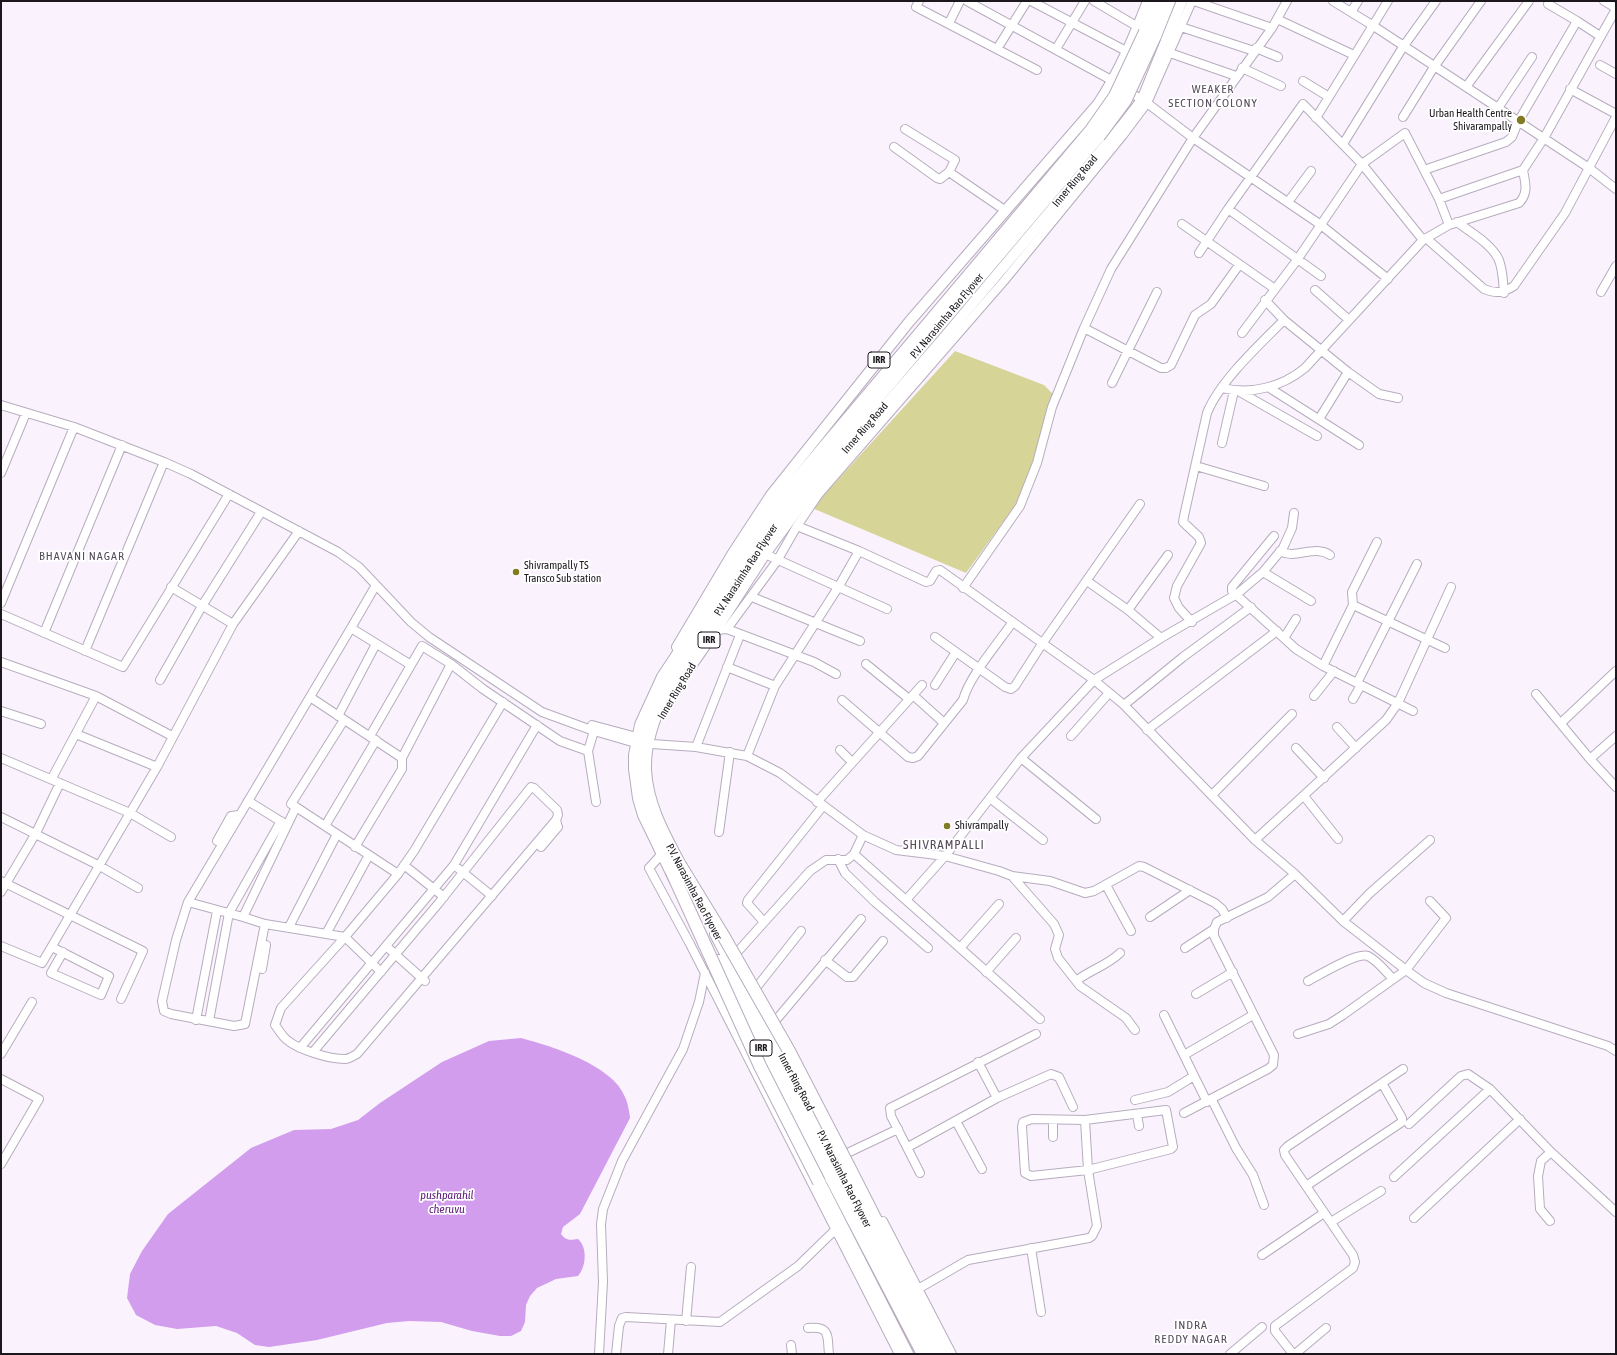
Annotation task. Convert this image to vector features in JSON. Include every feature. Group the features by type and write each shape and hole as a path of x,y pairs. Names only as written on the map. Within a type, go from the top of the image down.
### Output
{"highway":[{"name":"P.V. Narasimha Rao Flyover","path":"935,1354 675,868 644,815 639,798 635,768 635,755 641,725 663,677 782,497 1105,111 1127,75 1158,1"},
{"name":"P.V. Narasimha Rao Flyover","path":"923,1354 675,868 654,812 648,788 645,768 648,741 651,728 672,682 795,498 825,460 1114,118 1136,79 1169,1"},
{"path":"675,868 782,1038 840,1156 849,1167 944,1354"},
{"path":"675,868 757,1059 907,1354"}],"main road":[{"name":"Inner Ring Road","path":"918,1354 821,1164 643,824 634,798 630,769 632,739 649,695 715,581 771,495 909,322 1098,104 1114,81 1128,52 1148,1"},
{"name":"Inner Ring Road","path":"941,1354 840,1156 768,1030 661,823 651,781 652,744 655,729 666,704 765,554 812,490 942,340 1144,101 1182,1"}],"street":[{"path":"919,1 916,7 1037,70"},
{"path":"949,23 960,1"},
{"path":"968,1 1114,81 1144,101 1193,138 1321,225 1388,279"},
{"path":"997,49 1027,1"},
{"path":"1031,1 1072,24 1128,52"},
{"path":"1056,49 1085,1"},
{"path":"1094,1 1138,27"},
{"path":"727,629 777,561 818,495 1004,281 1124,134 1170,53 1193,1 1272,28"},
{"path":"963,588 1020,506 1037,463 1052,407 1084,328 1111,269 1193,138 1255,49 1272,28 1287,1"},
{"path":"1332,1 1372,25 1544,138 1589,168 1616,189"},
{"path":"1351,12 1358,1"},
{"path":"1316,118 1388,1"},
{"path":"1343,144 1403,46 1436,1"},
{"path":"1403,117 1434,67 1481,1"},
{"path":"1466,87 1530,1"},
{"path":"1439,199 1523,170 1544,138 1616,8 1604,1"},
{"path":"1548,4 1600,36"},
{"path":"1277,19 1354,55"},
{"path":"1424,170 1506,142 1512,137 1518,122 1577,21"},
{"path":"1181,28 1278,57"},
{"path":"1170,53 1239,72 1281,86"},
{"path":"1498,108 1532,57"},
{"path":"1600,65 1616,74"},
{"path":"1302,81 1329,97"},
{"path":"1199,253 1251,176 1303,104 1362,164 1425,239 1484,289 1493,293 1504,293 1514,286 1524,274 1565,213 1616,115 1570,89"},
{"path":"894,147 937,178 940,179 949,172 955,160 905,129"},
{"path":"1242,333 1265,300 1297,260 1362,164 1405,133 1453,223 1489,248 1497,257 1501,267 1504,293"},
{"path":"1237,392 1268,388 1295,376 1425,239 1453,223 1520,202 1525,197 1526,190 1523,170"},
{"path":"1288,202 1311,171"},
{"path":"949,172 1006,211"},
{"path":"1228,209 1321,276"},
{"path":"1182,224 1239,266 1275,289"},
{"path":"1084,328 1161,368 1166,368 1170,365 1195,314 1211,304 1239,266"},
{"path":"1601,292 1616,266"},
{"path":"1315,290 1349,320"},
{"path":"1112,383 1157,292"},
{"path":"1265,300 1284,320 1319,350 1348,372 1378,394 1398,398"},
{"path":"1192,622 1179,608 1174,598 1177,586 1201,543 1199,537 1183,522 1207,413 1212,400 1250,354 1284,320"},
{"path":"1319,419 1348,372"},
{"path":"1222,388 1237,392 1317,436"},
{"path":"1268,388 1358,445"},
{"path":"1222,443 1237,392"},
{"path":"1,405 74,426 164,462 299,531 338,552 359,567 411,622 429,637 542,712 576,723 594,731 632,739"},
{"path":"1,473 26,413"},
{"path":"1,603 74,426"},
{"path":"44,632 122,445"},
{"path":"85,651 164,462"},
{"path":"1196,466 1264,486"},
{"path":"1,614 123,667 229,494"},
{"path":"935,637 1005,687 1011,689 1015,686 1042,644 1140,504"},
{"path":"160,680 202,606 261,512"},
{"path":"906,900 945,856 1021,758 1094,680 1161,638 1192,622 1236,594 1263,572 1280,551 1292,528 1294,513"},
{"path":"798,526 859,551 926,582 930,580 938,570 1094,680 1124,705 1255,840 1295,874 1343,921 1424,983 1446,993 1608,1046 1616,1051"},
{"path":"1,946 42,963 98,865 157,767 172,736 233,624 299,531"},
{"path":"1274,536 1232,587 1232,591 1296,649 1334,672 1413,711"},
{"path":"1323,666 1353,605 1352,592 1377,542"},
{"path":"747,756 776,686 839,586 859,551"},
{"path":"1280,551 1291,556 1302,552 1321,551 1330,555"},
{"path":"765,554 777,561 839,586 888,610"},
{"path":"1128,610 1168,555"},
{"path":"1353,700 1359,684 1417,564"},
{"path":"1263,572 1311,601"},
{"path":"1087,581 1128,610 1161,638"},
{"path":"265,924 245,1024 234,1026 196,1020 164,1011 162,1001 176,940 188,902 376,585"},
{"path":"171,587 233,624"},
{"path":"1255,840 1386,720 1398,703 1451,587"},
{"path":"752,597 860,641"},
{"path":"1353,605 1445,648"},
{"path":"1124,705 1183,657 1251,607"},
{"path":"1284,638 1296,619"},
{"path":"842,700 908,757 913,758 918,756 963,700 965,693 980,668 1012,623"},
{"path":"351,628 412,665"},
{"path":"716,630 727,629 795,655 836,674"},
{"path":"1147,730 1277,632"},
{"path":"696,747 726,667 740,635"},
{"path":"376,644 341,718 291,804 398,874"},
{"path":"325,826 422,646 451,664 483,689 560,741 588,751"},
{"path":"935,684 956,652"},
{"path":"1,662 96,696 172,736"},
{"path":"355,847 402,769 402,758 451,664"},
{"path":"866,664 944,723"},
{"path":"726,667 776,686"},
{"path":"1561,724 1616,671"},
{"path":"474,682 481,672"},
{"path":"1314,696 1334,672"},
{"path":"483,689 490,678"},
{"path":"764,922 750,907 748,900 852,762 922,685"},
{"path":"1071,736 1109,693"},
{"path":"1536,694 1590,760 1616,787"},
{"path":"52,778 96,696"},
{"path":"310,697 402,758"},
{"path":"313,1052 464,872 531,787 534,788 557,810 558,815 556,820 357,1054 347,1059 313,1052 300,1048 286,1039 275,1025 281,1008 345,937 398,874 426,832 503,702"},
{"path":"1,710 41,724"},
{"path":"1212,795 1292,714"},
{"path":"576,723 596,726 632,739"},
{"path":"300,1048 454,865 537,725"},
{"path":"1338,728 1356,748"},
{"path":"594,731 588,751 596,802"},
{"path":"76,734 157,767"},
{"path":"1590,760 1616,736"},
{"path":"652,744 696,747 747,756 780,773 863,836 896,850 945,856 1000,871 1012,876 1050,881 1085,893 1094,891 1139,866 1151,869 1214,903 1222,910 1227,918"},
{"path":"1296,748 1324,778"},
{"path":"840,750 852,762"},
{"path":"719,832 730,752"},
{"path":"1,758 52,778 60,783 130,813 171,837"},
{"path":"1021,758 1096,819"},
{"path":"1,892 3,882 36,833 60,783"},
{"path":"1304,796 1338,839"},
{"path":"990,798 1043,840"},
{"path":"248,801 288,826"},
{"path":"243,917 296,807"},
{"path":"217,841 231,816 240,815"},
{"path":"1,817 98,865 138,888"},
{"path":"541,847 558,827 556,820"},
{"path":"209,1021 230,913 281,821"},
{"path":"289,927 337,834"},
{"path":"731,959 810,871 826,860 847,860 854,854 863,836"},
{"path":"1343,921 1370,893 1430,840"},
{"path":"854,854 1040,1019"},
{"path":"326,934 369,855"},
{"path":"660,856 649,868 705,973 899,1354"},
{"path":"838,859 845,873 875,902 928,948"},
{"path":"404,865 444,896"},
{"path":"454,865 492,896"},
{"path":"1185,948 1214,929 1218,922 1268,897 1295,874"},
{"path":"1012,876 1054,924 1059,935 1055,950 1058,958 1076,981 1091,995 1126,1018 1135,1030"},
{"path":"3,882 143,951 121,999"},
{"path":"1106,885 1131,931"},
{"path":"1150,918 1190,890"},
{"path":"1298,1034 1329,1024 1406,970 1446,918 1430,901"},
{"path":"188,902 265,924 345,937 381,972"},
{"path":"960,948 999,904"},
{"path":"196,1020 217,911"},
{"path":"768,1030 860,919"},
{"path":"1184,1114 1273,1065 1274,1055 1214,936 1214,929"},
{"path":"750,995 801,931"},
{"path":"986,972 1016,938"},
{"path":"825,960 847,977 853,977 883,941"},
{"path":"255,973 260,973 262,970 266,945"},
{"path":"386,946 423,978 425,985 403,1010"},
{"path":"52,947 63,952 109,976 100,995 50,973 63,952"},
{"path":"1076,981 1120,953"},
{"path":"1308,981 1357,957 1366,956 1376,961 1393,979"},
{"path":"1196,994 1233,972"},
{"path":"599,1354 603,1282 601,1224 603,1209 622,1161 683,1049 699,1002 705,973"},
{"path":"1,1054 32,1002"},
{"path":"1164,1015 1194,1076 1253,1175 1264,1205"},
{"path":"1184,1055 1253,1015"},
{"path":"920,1172 890,1112 893,1106 1036,1034"},
{"path":"978,1062 997,1098"},
{"path":"1326,1328 1294,1354 1275,1331 1275,1326 1356,1262 1353,1255 1285,1155 1286,1148 1403,1069"},
{"path":"908,1147 997,1098 1052,1074 1059,1077 1073,1107"},
{"path":"1408,1124 1461,1076 1468,1074 1490,1089 1551,1152 1616,1212"},
{"path":"1135,1100 1168,1092 1194,1076"},
{"path":"1,1079 39,1099 1,1164"},
{"path":"1306,1186 1402,1122 1402,1118 1382,1083"},
{"path":"1394,1177 1490,1089"},
{"path":"1166,1110 1174,1144 1171,1149 1088,1170 1031,1176 1025,1173 1023,1122 1032,1120 1085,1120 1166,1110"},
{"path":"1136,1114 1139,1126"},
{"path":"1414,1218 1520,1119"},
{"path":"1053,1120 1053,1137"},
{"path":"918,1289 968,1260 1079,1241 1092,1236 1097,1226 1088,1170 1085,1120"},
{"path":"956,1121 982,1169"},
{"path":"840,1156 897,1127"},
{"path":"840,1156 897,1127"},
{"path":"1550,1221 1540,1209 1538,1176 1541,1161 1551,1152"},
{"name":"Inner Ring Road","path":"840,1156 918,1289 952,1354"},
{"path":"807,1172 821,1164"},
{"path":"1331,1222 1381,1191"},
{"path":"1262,1255 1324,1212"},
{"path":"616,1354 619,1321 622,1318 626,1317 713,1323 726,1319 798,1266 836,1229"},
{"path":"1031,1248 1041,1312"},
{"path":"686,1321 691,1267"},
{"path":"668,1354 671,1320"},
{"path":"808,1328 819,1327 824,1329 827,1333 829,1354"},
{"path":"1230,1354 1262,1327"},
{"path":"791,1345 792,1354"}],"shaded area":[{"path":"955,351 1044,385 1056,397 1027,489 966,573 812,508"}],"water":[{"name":"pushparahil cheruvu","path":"521,1038 580,1058 608,1075 625,1097 628,1104 630,1118 580,1214 563,1227 561,1234 568,1240 578,1239 585,1252 581,1272 578,1276 556,1279 537,1288 530,1296 526,1305 525,1322 521,1331 511,1336 500,1336 472,1331 441,1322 409,1321 387,1323 317,1340 269,1347 255,1345 237,1333 216,1326 177,1329 155,1325 136,1315 127,1298 130,1274 142,1251 168,1214 251,1148 294,1130 331,1129 358,1120 380,1103 442,1062 489,1041"}],"place":[{"name":"Urban Health Centre Shivarampally","path":"1521,120"},
{"name":"Shivrampally TS Transco Sub station","path":"516,572"},
{"name":"Shivrampally","path":"947,826"}],"district":[{"name":"WEAKER SECTION COLONY","path":"1213,96"},
{"name":"BHAVANI NAGAR","path":"82,556"},
{"name":"SHIVRAMPALLI","path":"944,845"},
{"name":"INDRA REDDY NAGAR","path":"1191,1332"}]}
